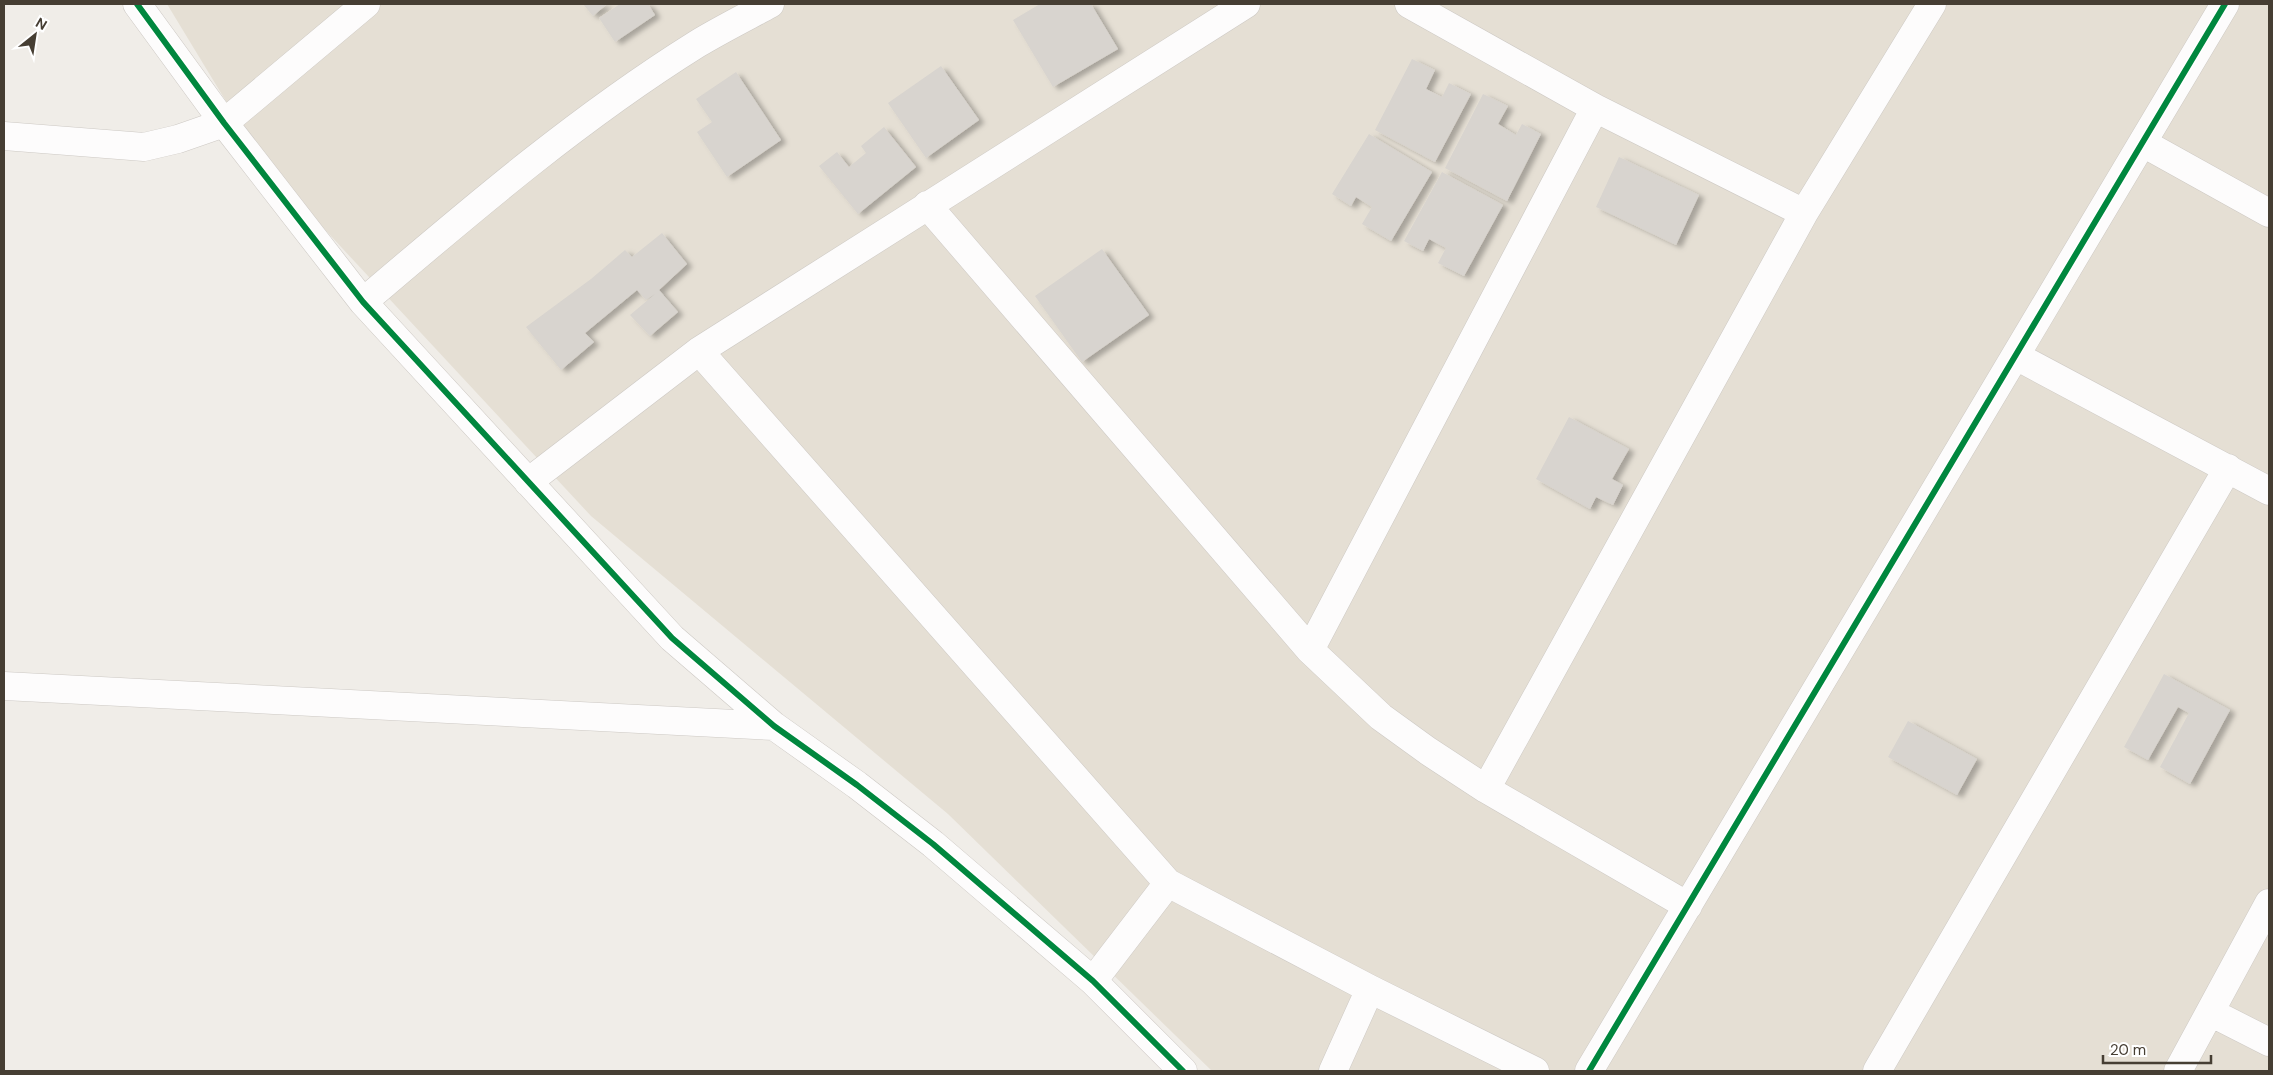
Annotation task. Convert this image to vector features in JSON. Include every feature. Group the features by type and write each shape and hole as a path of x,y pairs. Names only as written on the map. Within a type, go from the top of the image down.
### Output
{"street":[{"path":"137,4 224,123 363,302 672,638 774,726 857,785 933,844 1093,981 1183,1071"},
{"path":"4,136 144,147 178,139 224,123 366,4"},
{"path":"363,302 468,213 593,115 697,44 770,4"},
{"path":"528,482 699,351 1246,4"},
{"path":"1409,4 1596,108 1804,213"},
{"path":"1486,789 1804,213 1932,4"},
{"path":"1589,1071 2225,4"},
{"path":"1310,650 1596,108"},
{"path":"2143,143 2269,213"},
{"path":"927,205 1310,650 1381,717 1486,789 1688,906"},
{"path":"699,351 1168,883 1370,989 1535,1071"},
{"path":"2016,356 2269,491"},
{"path":"1877,1071 2228,468"},
{"path":"4,686 774,726"},
{"path":"1093,981 1168,883"},
{"path":"2178,1071 2269,903"},
{"path":"1333,1071 1370,989"},
{"path":"2210,1012 2269,1042"}],"shaded area":[{"path":"167,4 2269,4 2269,1071 1212,1071 948,814 591,516 264,164"}],"building":[{"path":"583,4 607,4 593,16"},
{"path":"620,4 648,4 655,15 615,42 599,18"},
{"path":"1040,4 1091,4 1118,49 1053,87 1013,20"},
{"path":"1412,59 1435,70 1426,89 1442,97 1449,83 1471,94 1435,162 1375,130"},
{"path":"941,66 979,120 926,158 888,103"},
{"path":"736,72 781,140 727,177 697,132 712,122 696,99"},
{"path":"1483,94 1508,106 1498,124 1516,135 1522,124 1541,134 1507,201 1445,168"},
{"path":"884,127 916,167 858,214 819,166 837,152 849,167 866,153 861,146"},
{"path":"1369,134 1432,172 1391,241 1362,224 1372,207 1356,197 1351,206 1332,194"},
{"path":"1619,157 1699,195 1676,245 1596,207"},
{"path":"1442,172 1503,205 1464,276 1438,263 1446,248 1429,239 1423,251 1404,241"},
{"path":"662,233 687,264 659,290 678,312 650,336 630,315 655,294 646,300 637,290 585,333 594,342 561,370 526,327 591,279 625,250 632,257"},
{"path":"1102,249 1149,315 1082,362 1035,296"},
{"path":"1569,417 1629,449 1612,479 1623,485 1613,505 1596,497 1590,509 1536,479"},
{"path":"2164,674 2230,710 2190,784 2160,767 2189,713 2178,707 2148,760 2124,747"},
{"path":"1908,721 1977,759 1957,795 1888,757"}],"cycle path":[{"path":"137,4 224,123 363,302 672,638 774,726 857,785 933,844 1093,981 1183,1071"},
{"path":"1589,1071 2225,4"}]}
